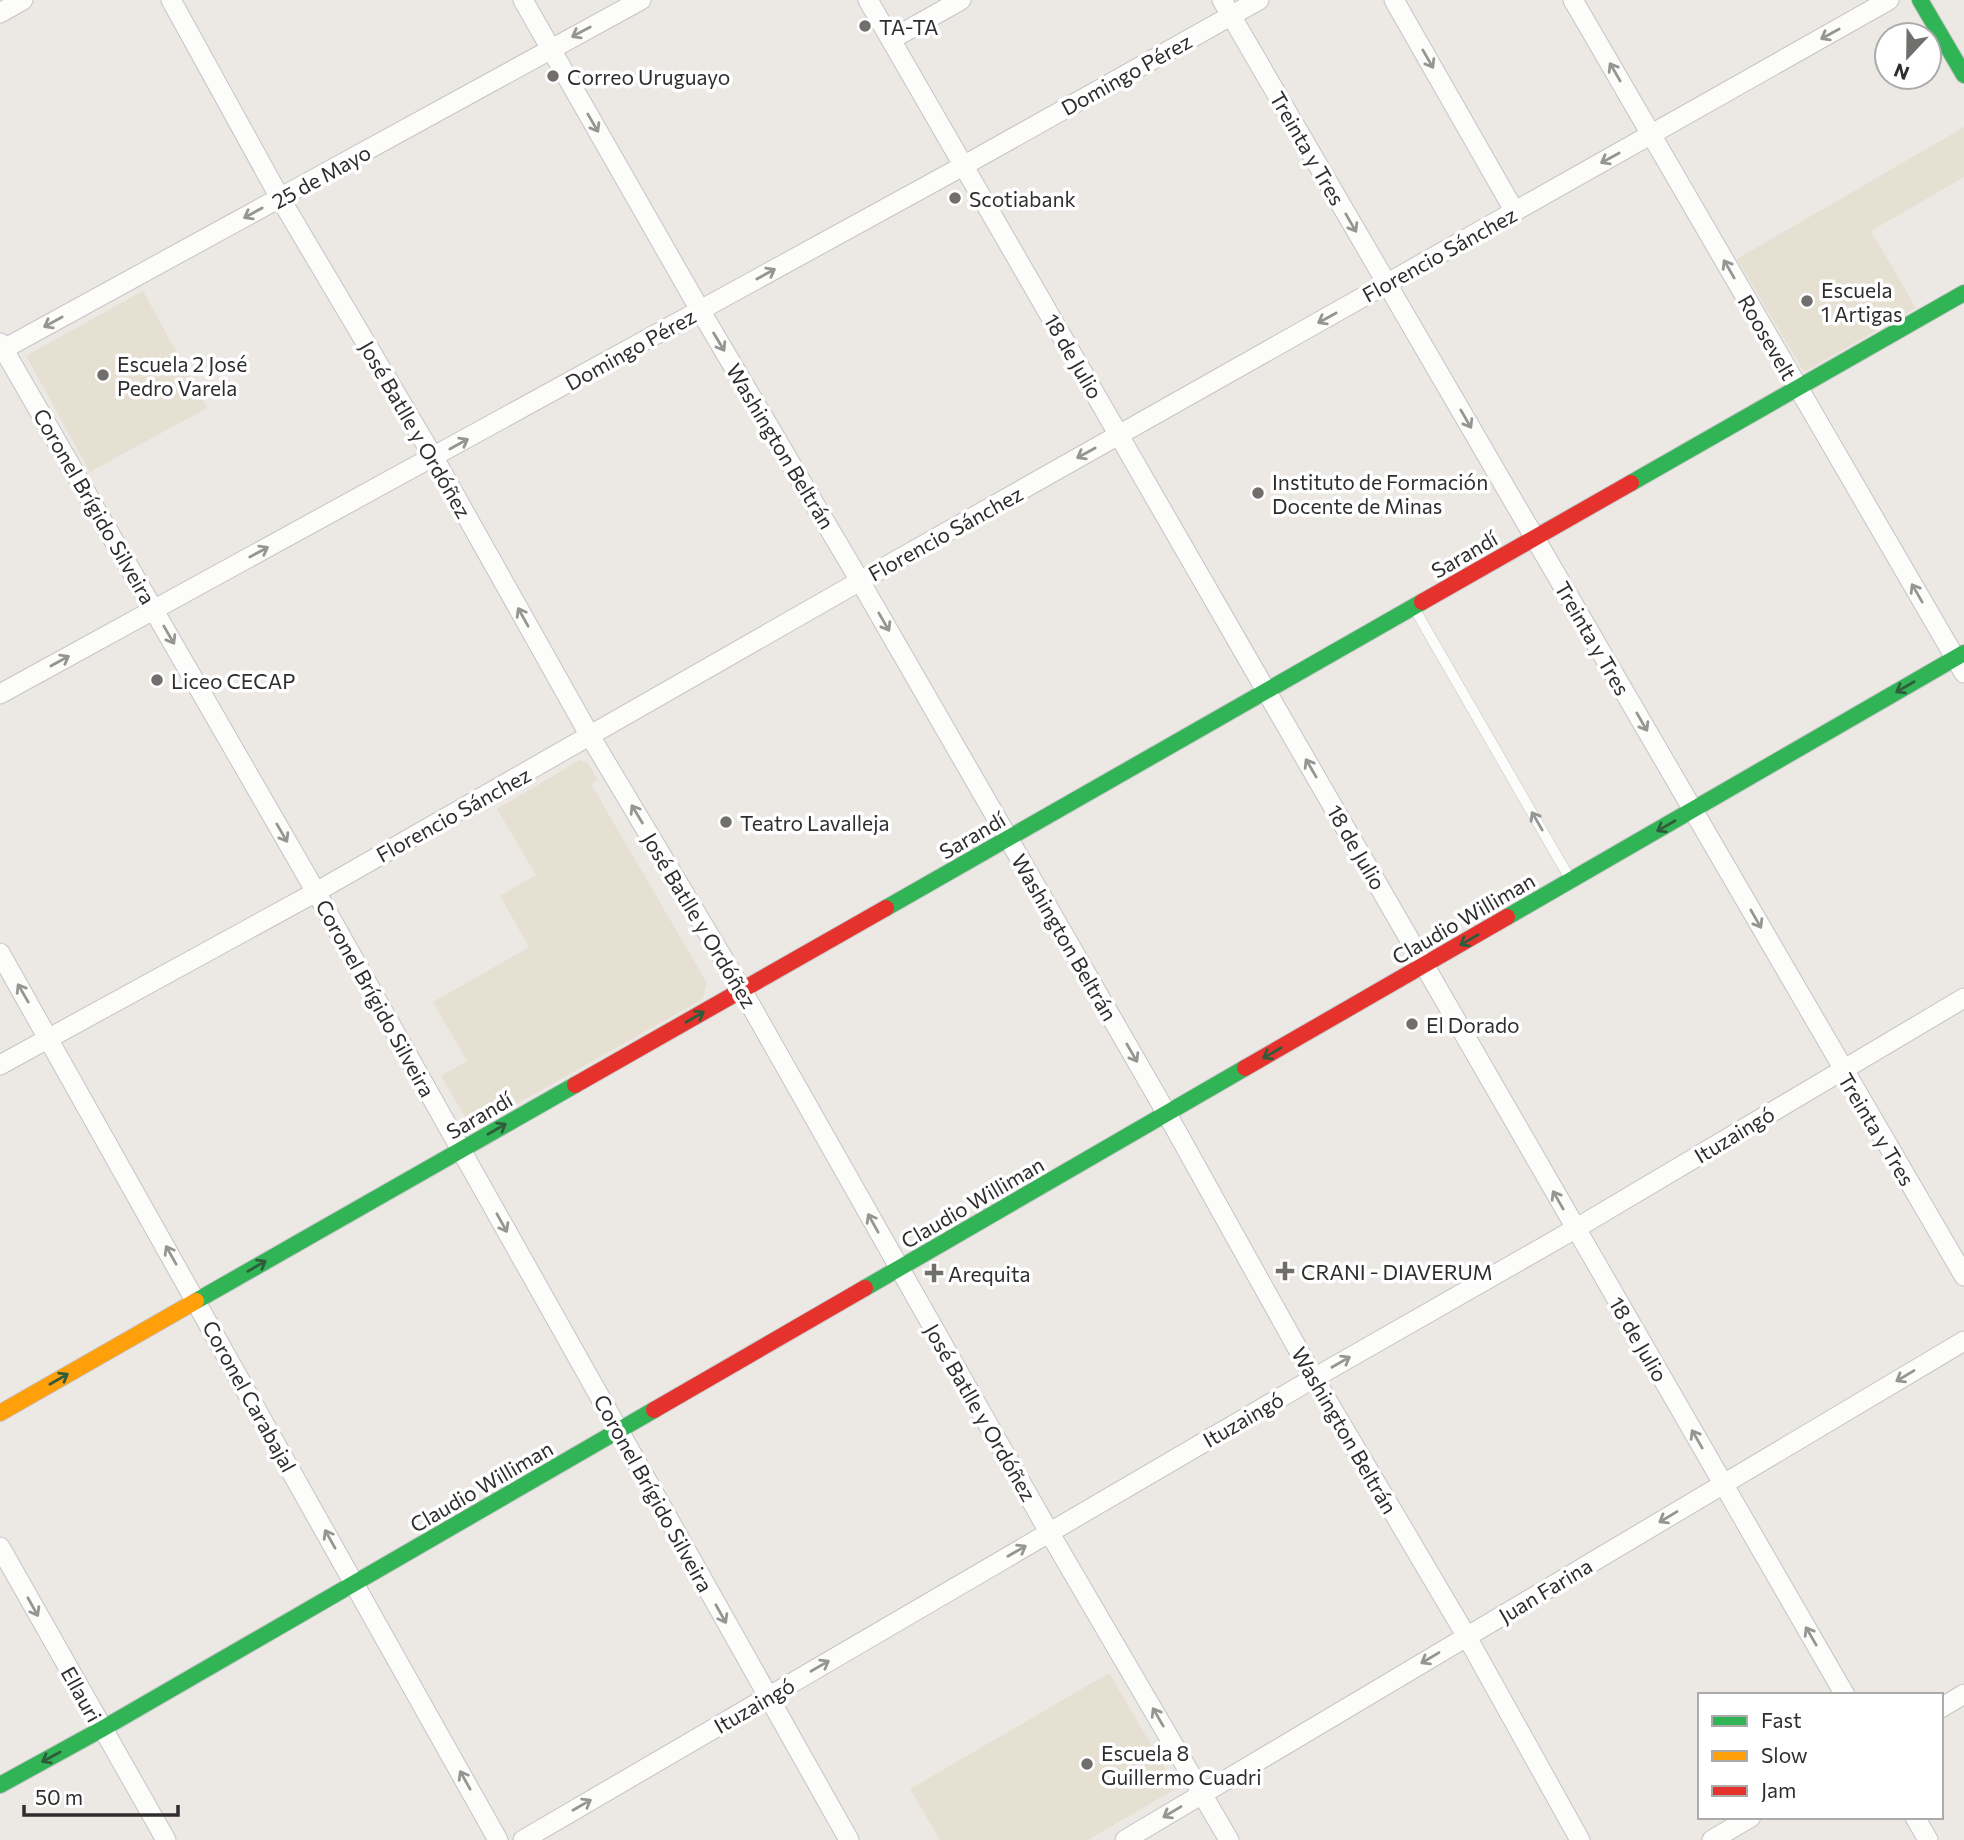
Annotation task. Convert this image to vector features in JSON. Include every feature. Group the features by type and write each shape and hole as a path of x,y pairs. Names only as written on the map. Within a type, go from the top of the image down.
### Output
{"street":[{"path":"0,13 23,0"},
{"name":"José Batlle y Ordóñez","path":"171,0 280,198 434,458 590,736 742,990 1049,1532 1229,1840"},
{"name":"Washington Beltrán","path":"523,0 1167,1114 1314,1378 1467,1637 1580,1840"},
{"name":"25 de Mayo","path":"1,348 641,0"},
{"name":"18 de Julio","path":"867,0 892,39 1844,1693"},
{"path":"892,39 961,0"},
{"name":"Domingo Pérez","path":"0,694 963,166 1226,8 1259,0"},
{"path":"1394,0 1514,212"},
{"name":"Roosevelt","path":"1573,0 1961,661"},
{"name":"Florencio Sánchez","path":"0,1065 316,892 860,581 1889,0"},
{"path":"1920,0 1964,75"},
{"name":"Treinta y Tres","path":"1226,8 1964,1276"},
{"name":"Sarandí","path":"0,1413 1964,293"},
{"name":"Coronel Brígido Silveira","path":"1,348 155,609 316,892 849,1840"},
{"name":"Claudio Williman","path":"0,1785 102,1729 1693,810 1961,661"},
{"name":"Coronel Carabajal","path":"0,953 498,1840"},
{"name":"Ituzaingó","path":"523,1840 1314,1378 1575,1229 1964,998"},
{"name":"Juan Farina","path":"1125,1840 1964,1341"},
{"name":"Ellauri","path":"0,1548 166,1840"},
{"path":"1943,1707 1964,1695"},
{"path":"1712,1840 1748,1819"},
{"path":"1916,1819 1928,1840"}],"lane":[{"path":"1413,607 1571,880"}],"shaded area":[{"path":"1964,127 1964,177 1871,231 1916,308 1804,372 1737,259"},
{"path":"143,291 207,408 90,472 26,356"},
{"path":"580,760 587,762 598,780 591,784 707,983 703,999 472,1129 441,1076 467,1061 433,1002 529,947 500,896 536,875 497,809"},
{"path":"1109,1673 1177,1788 1088,1840 940,1840 910,1789"}],"traffic: fast":[{"path":"1920,0 1964,75"},
{"path":"1631,483 1964,293"},
{"path":"886,908 1422,602"},
{"path":"1507,917 1964,653"},
{"path":"865,1288 1245,1068"},
{"path":"196,1301 575,1085"},
{"path":"0,1785 102,1729 654,1410"}],"traffic: slow":[{"path":"0,1413 196,1301"}],"traffic: jam":[{"path":"1422,602 1631,483"},
{"path":"575,1085 886,908"},
{"path":"1245,1068 1507,917"},
{"path":"654,1410 865,1288"}],"place":[{"name":"TA-TA","path":"865,26"},
{"name":"Correo Uruguayo","path":"553,76"},
{"name":"Scotiabank","path":"955,198"},
{"name":"Escuela 1 Artigas","path":"1807,301"},
{"name":"Escuela 2 José Pedro Varela","path":"103,375"},
{"name":"Instituto de Formación Docente de Minas","path":"1258,493"},
{"name":"Liceo CECAP","path":"157,680"},
{"name":"Teatro Lavalleja","path":"726,822"},
{"name":"El Dorado","path":"1412,1024"},
{"name":"CRANI - DIAVERUM","path":"1285,1271"},
{"name":"Arequita","path":"934,1273"},
{"name":"Escuela 8 Guillermo Cuadri","path":"1087,1764"}]}
